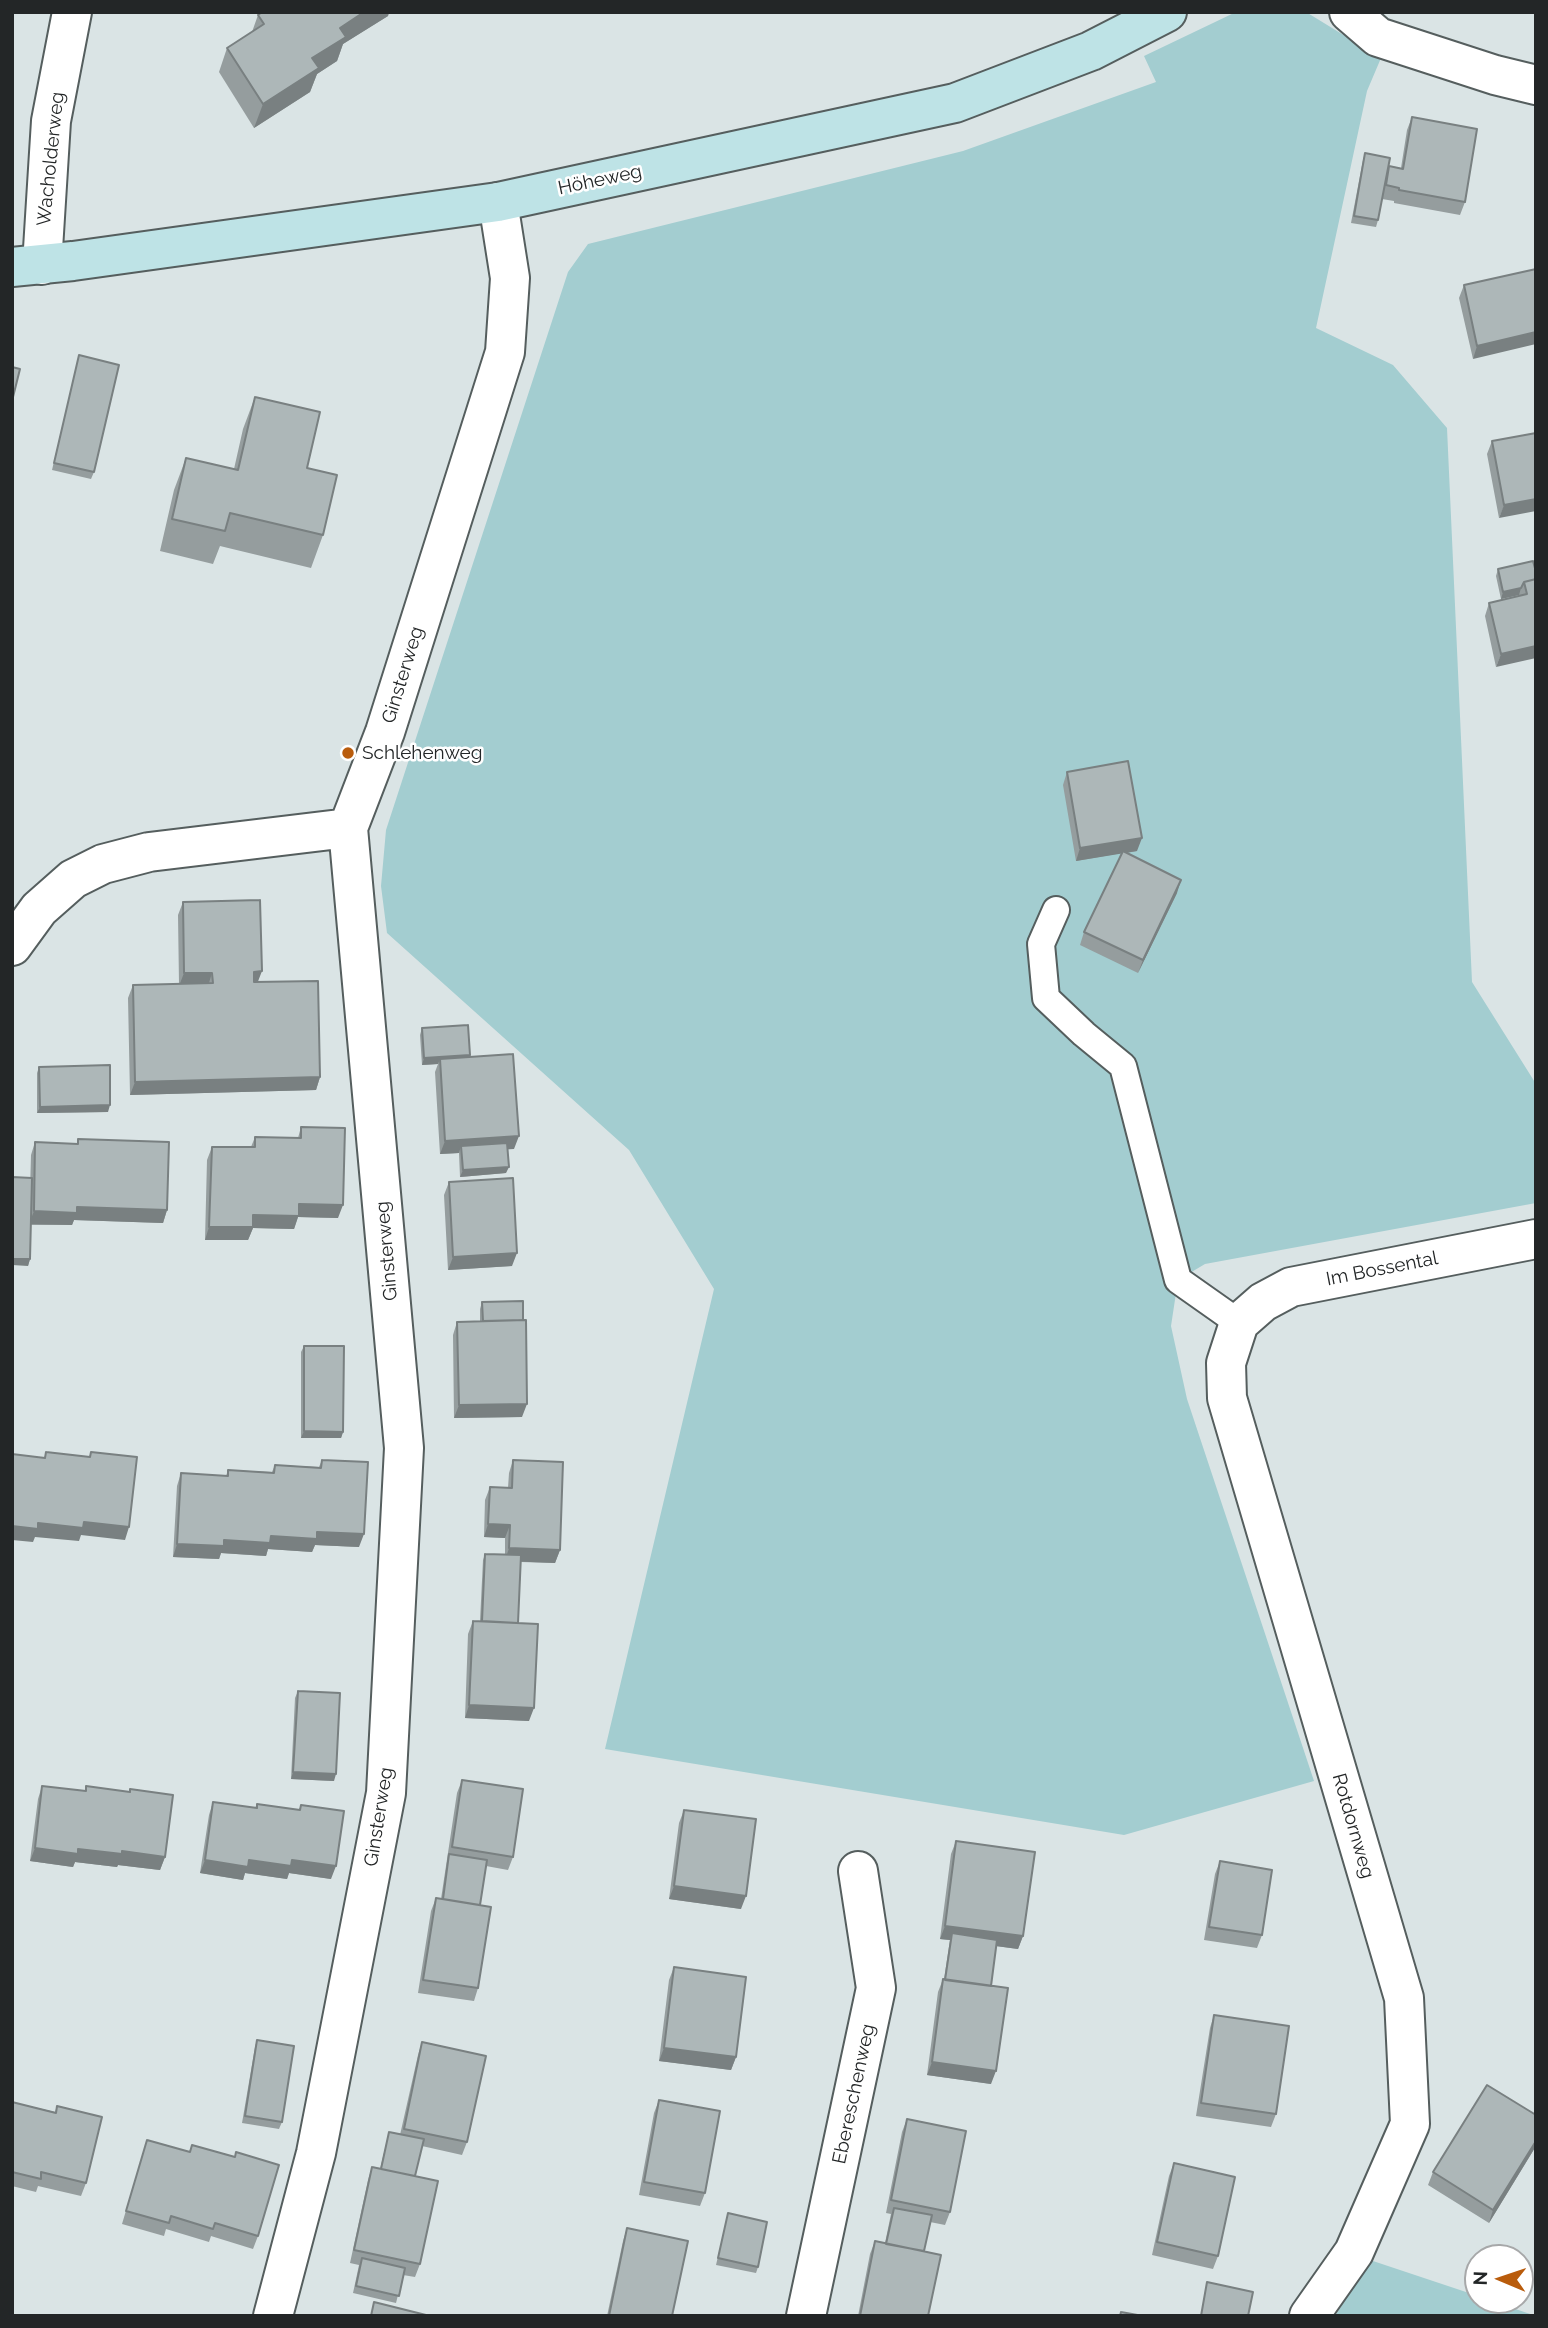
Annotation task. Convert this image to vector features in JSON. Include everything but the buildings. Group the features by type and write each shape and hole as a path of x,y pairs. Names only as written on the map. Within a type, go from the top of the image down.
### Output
{"street":[{"name":"Wacholderweg","path":"27,266 72,12"},
{"name":"Höheweg","path":"27,266 498,202 955,103 1091,51 1167,12"},
{"path":"1349,12 1378,37 1494,75 1536,85"},
{"name":"Ginsterweg","path":"273,2316 316,2153 386,1793 404,1448 348,828 385,732 505,352 510,278 498,202"},
{"path":"12,946 39,909 73,879 103,864 149,852 348,828"},
{"name":"Im Bossental","path":"1239,1323 1263,1302 1291,1287 1536,1239"},
{"name":"Rotdornweg","path":"1239,1323 1226,1363 1227,1398 1404,1998 1409,2124 1354,2252 1310,2316"},
{"name":"Ebereschenweg","path":"806,2316 876,1988 858,1871"}],"lane":[{"path":"1056,910 1041,944 1046,998 1123,1066 1178,1280 1239,1323"}],"shaded area":[{"path":"1236,12 1306,12 1381,58 1367,91 1316,328 1393,365 1447,428 1472,982 1536,1084 1536,1203 1205,1264 1178,1280 1171,1326 1187,1399 1314,1781 1124,1835 605,1749 714,1289 629,1150 387,933 381,886 386,830 568,272 588,244 963,151 1156,82 1144,56"},
{"path":"1370,2260 1464,2291 1464,2314 1536,2316 1335,2316"}],"place":[{"name":"Schlehenweg","path":"348,753"}]}
